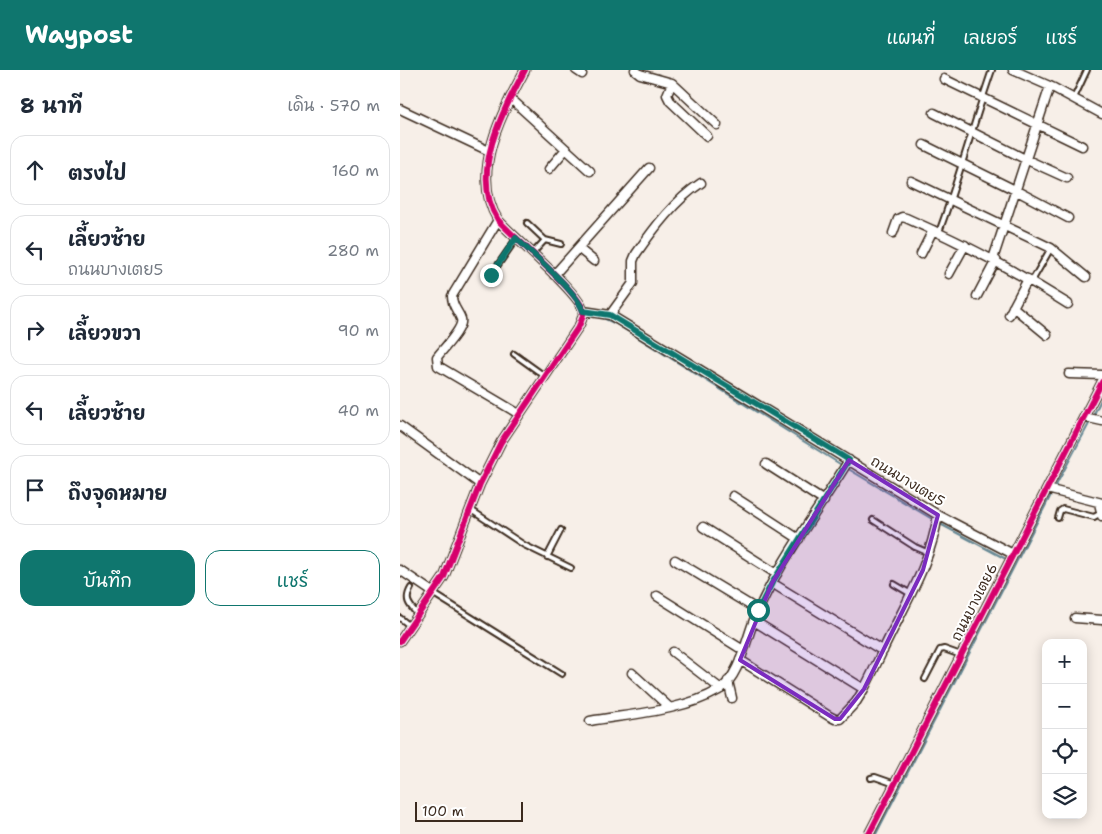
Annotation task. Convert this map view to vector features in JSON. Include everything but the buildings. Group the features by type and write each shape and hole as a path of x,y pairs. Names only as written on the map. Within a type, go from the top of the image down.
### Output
{"street":[{"path":"400,641 444,576 480,484 501,442 579,326 583,311 580,303 570,290 498,220 488,194 489,151 510,98 525,70"},
{"path":"635,70 647,76 672,83 717,125"},
{"path":"1014,70 1030,73 1102,114"},
{"path":"944,79 1082,146"},
{"path":"672,83 667,95 670,101 707,136"},
{"path":"977,296 994,260 1050,86"},
{"path":"510,98 590,170"},
{"path":"400,109 489,151"},
{"path":"934,113 1067,178"},
{"path":"924,145 1068,218"},
{"path":"549,169 566,150"},
{"path":"554,275 649,168"},
{"path":"911,181 1051,248 1086,277"},
{"path":"610,315 633,283 633,261 636,254 672,208 686,193 701,183"},
{"path":"893,233 898,219 902,217 936,231 994,260 1068,304"},
{"path":"498,220 452,296 452,303 461,320 461,324 459,330 437,356 436,362 438,366 519,414"},
{"path":"921,254 936,231"},
{"path":"950,274 965,246"},
{"path":"578,248 594,261"},
{"path":"1030,280 1011,311 1047,335"},
{"name":"ถนนบางเตย5","path":"583,311 610,315 938,515 1013,554"},
{"path":"1068,374 1102,375"},
{"name":"ถนนบางเตย6","path":"869,834 1102,382"},
{"path":"1085,418 1099,420"},
{"path":"400,426 480,484"},
{"path":"590,721 689,703 721,689 740,660 758,610 772,583 849,460"},
{"path":"766,464 824,501"},
{"path":"1047,490 1101,503 1101,514"},
{"path":"733,496 800,539"},
{"path":"740,660 835,719 840,719 856,702 864,688 923,570 935,532 938,515"},
{"path":"702,527 778,574"},
{"path":"675,560 758,610"},
{"path":"400,570 434,593"},
{"path":"772,583 883,651"},
{"path":"657,596 743,650"},
{"path":"1074,618 1102,620"},
{"path":"754,621 864,688"},
{"path":"673,652 721,689"},
{"path":"632,673 669,707"},
{"path":"728,680 732,698"}],"lane":[{"path":"936,231 951,200 992,70"},
{"path":"1074,98 1087,70"},
{"path":"527,223 545,240 560,244"},
{"path":"491,275 516,238"},
{"path":"532,254 545,240"},
{"path":"1030,280 1051,248"},
{"path":"514,354 546,377"},
{"path":"1058,518 1060,511 1064,509 1094,517 1101,514"},
{"path":"471,510 524,544 571,568"},
{"path":"873,520 915,547 929,553"},
{"path":"547,556 562,530"},
{"path":"894,584 911,594"},
{"path":"411,588 407,600 418,615"},
{"path":"434,593 562,674"},
{"path":"400,618 410,626"},
{"path":"925,679 940,650 944,649 960,655"},
{"path":"871,778 875,777 895,784"}],"highlighted area":[{"path":"849,460 938,515 923,570 864,689 840,719 835,719 740,660 772,583"}],"waterway":[{"path":"601,317 616,324 840,464"},
{"path":"1093,416 1102,398"},
{"path":"1054,489 1091,420"},
{"path":"850,470 932,519"},
{"path":"876,834 1052,493"},
{"path":"942,525 1004,558"}],"cycle path":[{"path":"400,641 444,577 480,484 501,442 579,326 583,317 580,303 560,280 498,220 490,202 487,183 488,163 492,144 507,105 525,70"},
{"path":"869,834 1102,382"}],"route":[{"path":"491,275 516,238 570,290 580,303 583,311 610,315 849,460 772,583 758,610"}]}
